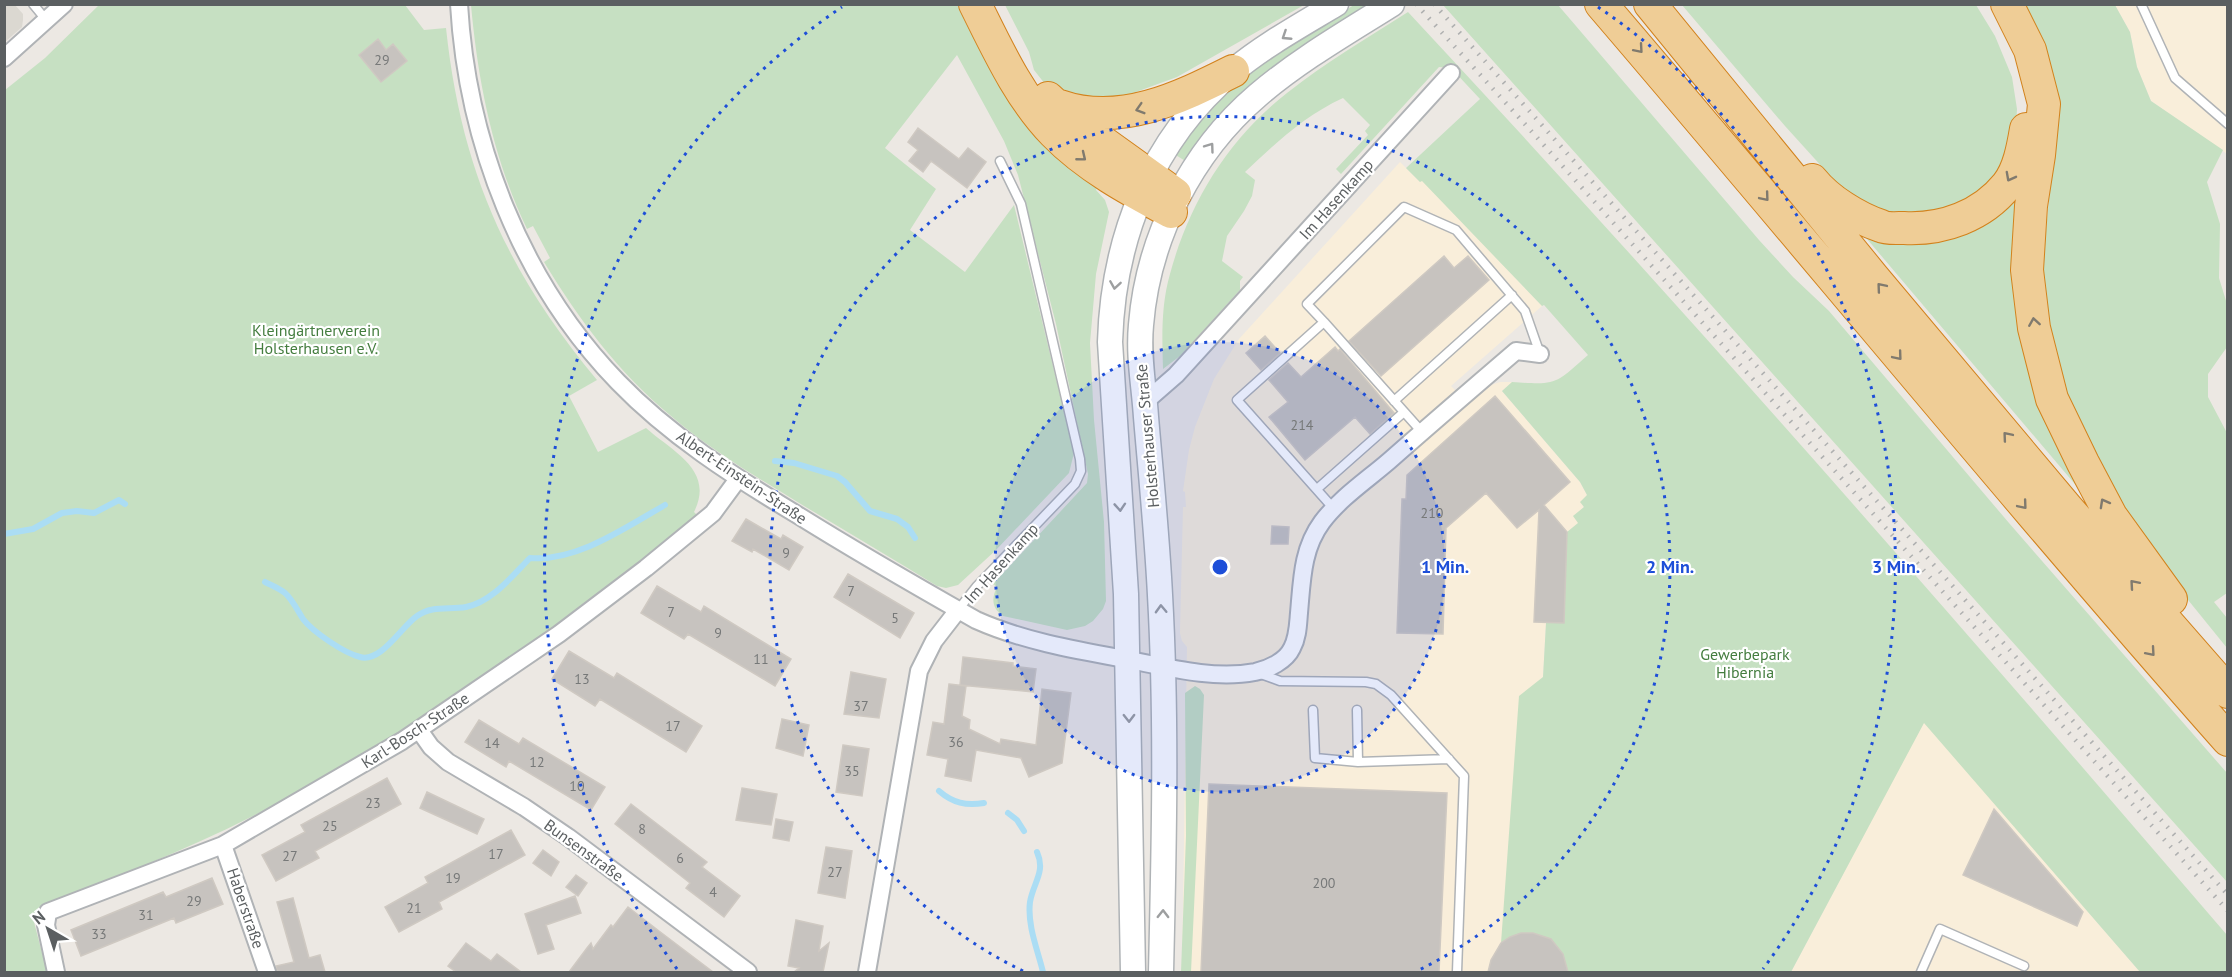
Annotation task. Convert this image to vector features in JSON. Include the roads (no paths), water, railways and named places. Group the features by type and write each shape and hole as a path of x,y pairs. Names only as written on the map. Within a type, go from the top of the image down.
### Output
{"highway":[{"path":"975,4 1016,82 1047,126 1113,180 1145,186"},
{"path":"991,4 1028,74 1053,104 1145,186 1175,204"},
{"path":"1601,4 2058,547 2228,740"},
{"path":"1650,4 1873,277 2060,500 2228,692"},
{"path":"1675,34 1708,58 1818,188 1848,209 1882,227 1930,227 1956,221 1985,207 2008,184 2021,153 2028,121 2026,86 2011,39 1989,4"},
{"path":"2007,4 2030,50 2044,104 2031,206 2027,270 2034,328 2052,399 2111,516 2181,613 2228,667"},
{"path":"1053,104 1091,114 1134,111 1193,90 1233,71"}],"main road":[{"name":"Holsterhauser Straße","path":"1133,972 1126,594 1110,342 1111,313 1120,255 1127,228 1145,186 1182,125 1206,97 1233,71 1336,4"},
{"name":"Holsterhauser Straße","path":"1161,972 1164,828 1163,667 1160,595 1141,365 1141,326 1150,271 1160,237 1175,204 1199,162 1232,119 1255,97 1312,55 1392,4"}],"street":[{"path":"4,58 64,4"},
{"name":"Albert-Einstein-Straße","path":"459,4 474,113 485,151 514,230 558,307 589,349 618,382 665,425 738,478 992,628 1026,638 1163,667 1210,673 1255,672"},
{"name":"Im Hasenkamp","path":"1145,402 1176,375 1451,73"},
{"path":"1255,672 1278,662 1293,646 1298,631 1302,578 1307,550 1320,525 1334,509 1516,351 1540,354"},
{"name":"Karl-Bosch-Straße","path":"56,972 46,925 48,912 223,845 418,730 559,634 645,568 713,513 738,478"},
{"name":"Im Hasenkamp","path":"867,972 919,671 934,640 958,610"},
{"name":"Bunsenstraße","path":"418,730 431,747 448,762 524,807 568,837 748,972"},
{"name":"Haberstraße","path":"223,845 267,972"}],"lane":[{"path":"33,4 46,21"},
{"path":"2141,4 2175,78 2228,124"},
{"name":"Im Hasenkamp","path":"958,610 977,586 1074,484 1081,471 1021,204 1000,161"},
{"path":"1422,432 1307,304 1404,207 1456,230 1525,311 1540,354"},
{"path":"1394,401 1512,295"},
{"path":"1324,322 1237,400 1334,509"},
{"path":"1317,489 1404,412"},
{"path":"1255,672 1280,681 1376,684 1398,702 1464,776 1457,972"},
{"path":"1313,710 1316,758 1358,762 1449,759"},
{"path":"1357,710 1358,762"},
{"path":"1922,972 1940,929 2024,966"}],"waterway":[{"path":"775,461 794,463 837,476 870,511 897,519 908,527 915,538"},
{"path":"4,534 33,529 62,513 77,511 94,513 119,500 125,504"},
{"path":"265,582 285,593 303,619 321,636 346,651 360,657 368,657 383,650 411,621 429,610 466,607 484,600 501,587 530,558 548,558 583,549 665,505"},
{"path":"939,791 960,803 984,803"},
{"path":"1008,813 1017,820 1024,831"},
{"path":"1037,852 1040,872 1029,911 1031,929 1043,972"}],"railway":[{"path":"1416,4 2228,911"},
{"path":"1434,4 2228,895"}],"park label":[{"name":"Kleingärtnerverein Holsterhausen e.V.","path":"316,339"},
{"name":"Gewerbepark Hibernia","path":"1745,663"}]}
